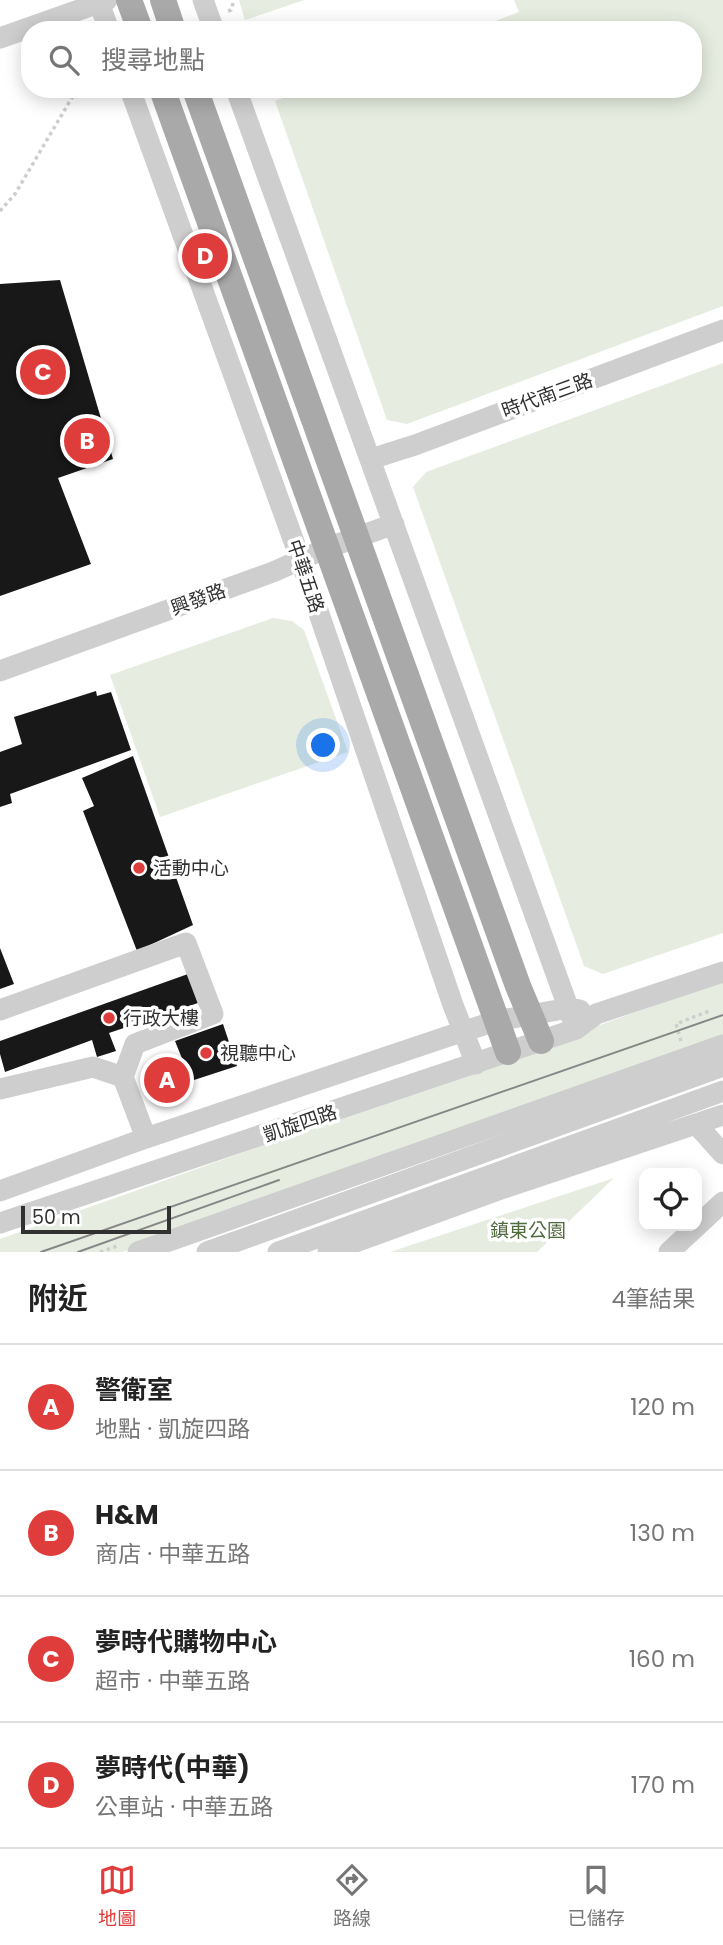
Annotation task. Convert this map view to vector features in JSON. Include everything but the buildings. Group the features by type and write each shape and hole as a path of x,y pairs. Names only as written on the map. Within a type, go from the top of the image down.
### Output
{"main road":[{"path":"129,0 137,21"},
{"path":"163,0 170,21"},
{"name":"中華五路","path":"165,98 508,1052"},
{"path":"198,98 541,1041"}],"street":[{"path":"203,0 211,21"},
{"path":"46,21 101,1 107,21"},
{"path":"0,38 21,30"},
{"name":"中華五路","path":"133,98 301,561 476,1064"},
{"path":"239,98 576,1029"},
{"name":"時代南三路","path":"371,459 723,330"},
{"name":"興發路","path":"0,671 301,561 327,548 394,524"},
{"path":"0,1010 186,943 213,1014 135,1044 123,1077 146,1138"},
{"name":"凱旋四路","path":"0,1223 476,1064 576,1029 596,1014 723,972"},
{"name":"凱旋四路","path":"0,1191 146,1138 496,1021 569,1008 596,1014"},
{"path":"138,1252 723,1045"},
{"path":"206,1252 723,1066"},
{"path":"0,1088 93,1067 123,1077"},
{"path":"278,1252 723,1091"},
{"path":"328,1252 504,1188 723,1115"},
{"path":"696,1125 723,1154"},
{"path":"676,1250 723,1202"}],"path":[{"path":"231,10 234,0"},
{"path":"0,211 15,194 72,98"},
{"path":"676,1024 709,1011"}],"green space":[{"path":"239,0 304,0 245,20"},
{"path":"514,0 723,0 723,306 407,424 387,420 275,101 283,98 702,98 702,21 496,21 519,12"},
{"path":"723,363 723,933 603,974 584,966 413,487 426,472"},
{"path":"273,618 292,621 304,630 348,752 160,817 110,675"},
{"path":"723,981 723,1038 122,1252 0,1252 0,1239"},
{"name":"鎮東公園","path":"614,1178 537,1252 390,1252"}],"tram line":[{"path":"41,1252 723,1015"},
{"path":"78,1252 279,1180"}],"place":[{"name":"夢時代(中華)","path":"205,256"},
{"name":"夢時代購物中心","path":"43,372"},
{"name":"H&M","path":"87,441"},
{"name":"活動中心","path":"139,868"},
{"name":"行政大樓","path":"109,1018"},
{"name":"視聽中心","path":"206,1053"},
{"name":"警衛室","path":"167,1080"}]}
